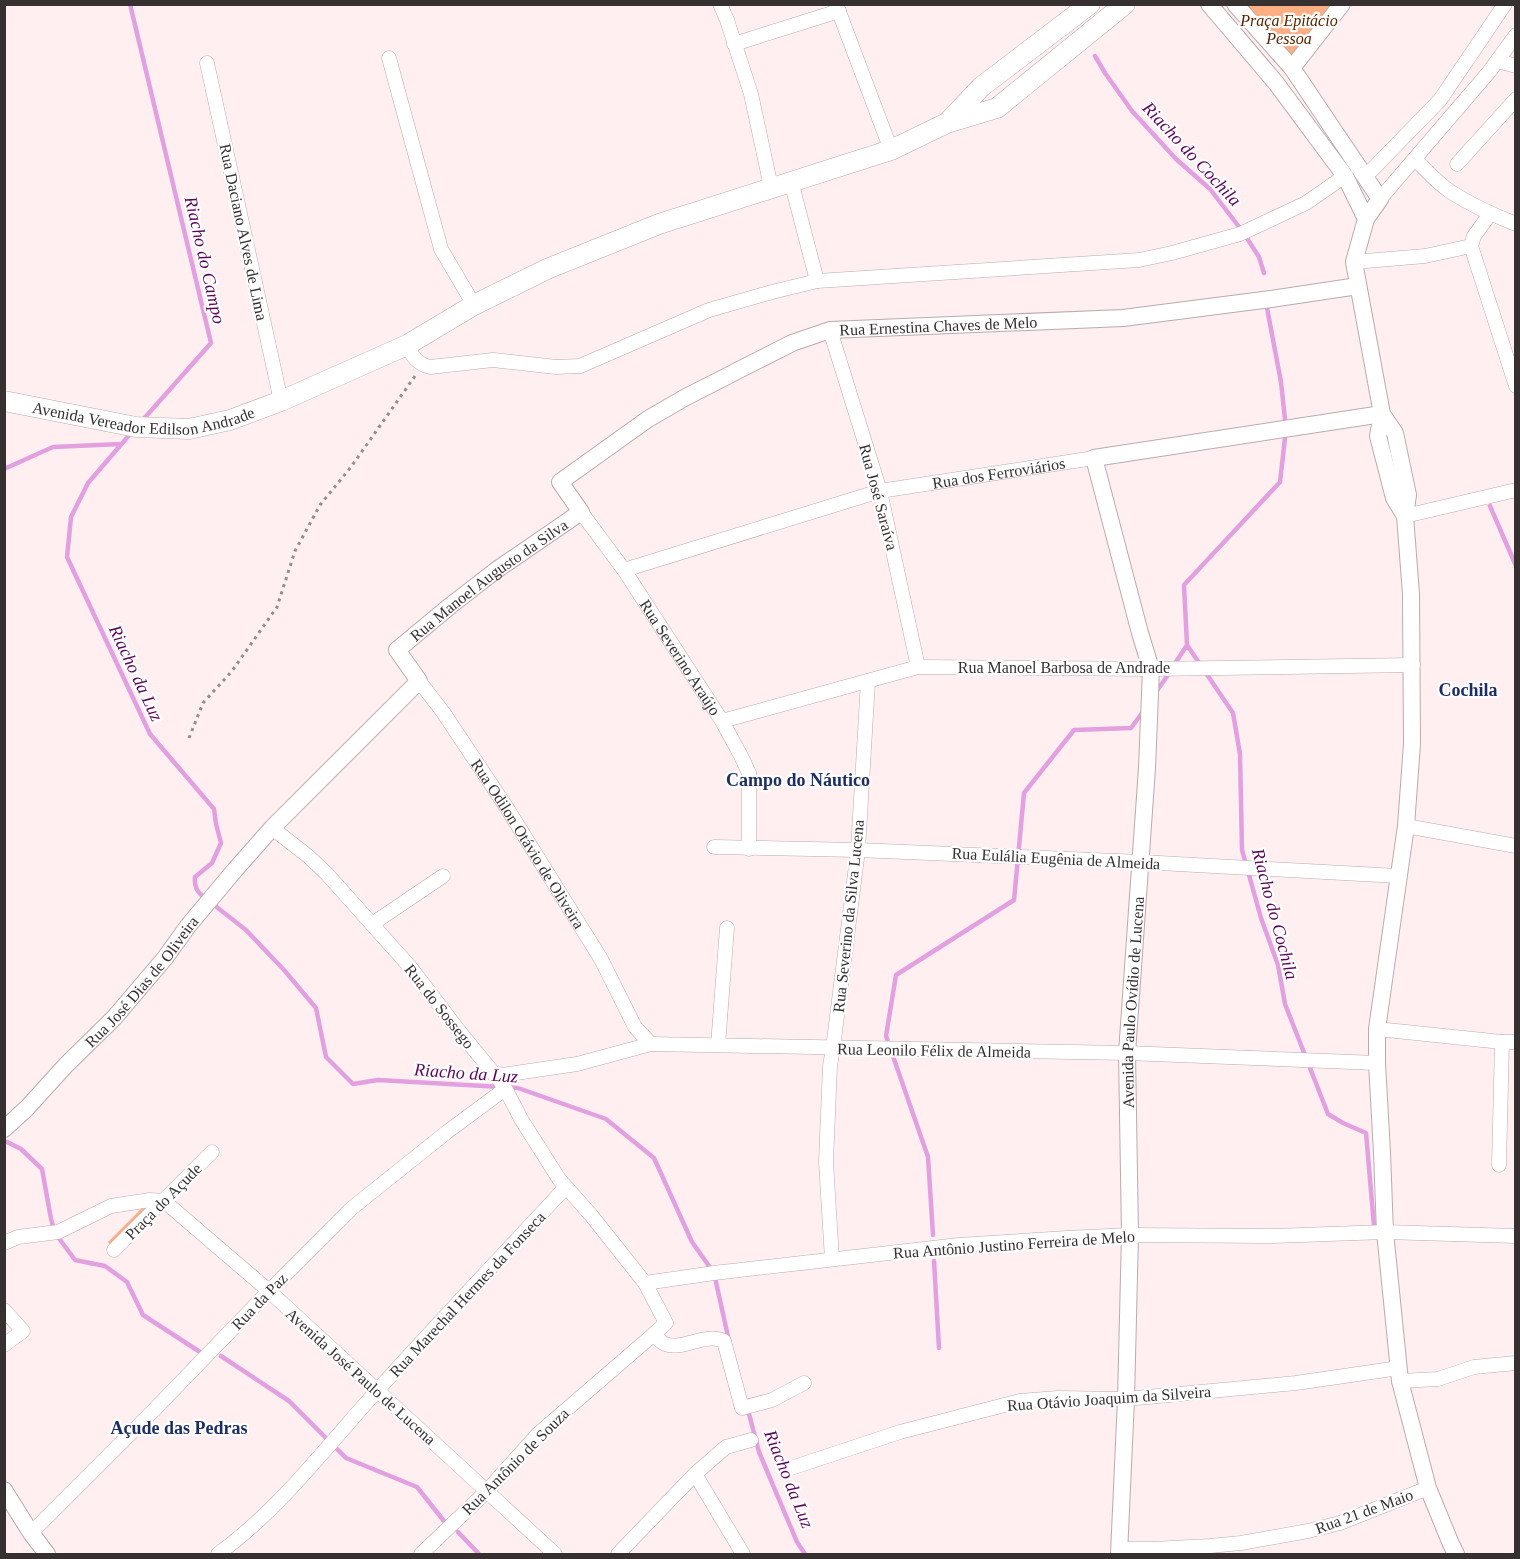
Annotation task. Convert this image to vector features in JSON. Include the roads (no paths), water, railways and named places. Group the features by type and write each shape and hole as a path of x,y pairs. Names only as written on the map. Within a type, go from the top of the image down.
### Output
{"main road":[{"path":"947,123 981,87 1090,4"},
{"path":"947,123 998,108 1125,4"},
{"name":"Avenida Vereador Edilson Andrade","path":"4,401 136,427 189,429 230,420 280,402 407,345 474,305 547,269 659,224 891,150 947,123"}],"street":[{"path":"720,4 751,94 771,188"},
{"path":"1209,4 1276,82 1345,176 1366,219"},
{"path":"1234,4 1292,68 1380,199"},
{"path":"1276,82 1285,86 1290,83 1293,78 1292,68 1342,4"},
{"path":"1368,180 1440,100 1506,4"},
{"path":"734,44 838,8 891,150"},
{"path":"1456,1554 1428,1488 1400,1375 1385,1232 1377,1029 1406,826 1412,744 1411,594 1405,516 1408,495 1395,433 1382,414 1354,262 1366,219 1380,199 1498,61 1515,35"},
{"path":"389,58 441,249 474,305"},
{"path":"1498,61 1515,66"},
{"name":"Rua Daciano Alves de Lima","path":"207,63 280,402"},
{"path":"1457,164 1515,99"},
{"path":"1415,159 1451,192 1490,214 1515,224"},
{"path":"407,345 412,356 423,365 438,367 493,360 556,367 579,366 709,310 817,281 1139,260 1172,253 1240,234 1306,203 1345,176"},
{"path":"791,182 817,281"},
{"path":"1490,214 1474,236 1471,246 1515,386"},
{"path":"1354,262 1425,256 1471,246"},
{"name":"Rua Ernestina Chaves de Melo","path":"560,482 648,419 686,397 792,343 830,330 1122,318 1358,286"},
{"name":"Rua José Saraíva","path":"830,330 880,491 918,667"},
{"name":"Rua dos Ferroviários","path":"624,570 880,491 1382,414"},
{"name":"Avenida Paulo Ovídio de Lucena","path":"1094,459 1151,669 1141,862 1127,1053 1130,1235 1120,1552"},
{"name":"Rua Severino Araújo","path":"560,482 624,570 722,721 749,773 749,849"},
{"path":"1405,516 1515,490"},
{"name":"Rua Manoel Augusto da Silva","path":"397,650 495,571 580,512"},
{"name":"Rua Odilon Otávio de Oliveira","path":"397,650 443,712 505,805 601,959 635,1027 651,1044"},
{"name":"Rua Manoel Barbosa de Andrade","path":"722,721 918,667 1151,669 1413,665"},
{"name":"Rua José Dias de Oliveira","path":"4,1129 114,1018 165,958 188,926 272,828 419,681"},
{"name":"Rua Severino da Silva Lucena","path":"832,1259 826,1162 830,1066 858,850 867,681"},
{"path":"1406,826 1515,846"},
{"name":"Rua do Sossego","path":"272,828 327,874 411,968 505,1089 521,1119 565,1188 591,1215 645,1282 666,1323"},
{"name":"Rua Eulália Eugênia de Almeida","path":"714,847 858,850 1398,876"},
{"path":"372,924 442,876"},
{"path":"718,1045 727,928"},
{"path":"1377,1029 1509,1042 1499,1165"},
{"name":"Rua Leonilo Félix de Almeida","path":"495,1076 577,1064 651,1044 1127,1053 1377,1063"},
{"name":"Rua da Paz","path":"30,1533 352,1208 505,1089"},
{"name":"Praça do Açude","path":"114,1250 212,1152"},
{"name":"Rua Marechal Hermes da Fonseca","path":"218,1554 244,1535 304,1474 377,1391 565,1188"},
{"path":"4,1243 18,1237 58,1232 111,1206 150,1200 164,1201"},
{"name":"Avenida José Paulo de Lucena","path":"164,1201 269,1291 555,1554"},
{"name":"Rua Antônio Justino Ferreira de Melo","path":"645,1282 959,1245 1067,1238 1130,1235 1273,1236 1385,1232 1515,1236"},
{"path":"4,1310 23,1331 4,1345"},
{"name":"Rua Antônio de Souza","path":"421,1554 487,1491 538,1434 666,1323"},
{"path":"654,1334 663,1344 672,1346 716,1337 723,1341 742,1407 772,1401 804,1383"},
{"name":"Rua Otávio Joaquim da Silveira","path":"791,1468 921,1426 1020,1401 1058,1398 1126,1399 1400,1375 1438,1379 1474,1367 1515,1363"},
{"path":"618,1554 695,1474 726,1447 751,1440"},
{"path":"695,1474 742,1554"},
{"name":"Rua 21 de Maio","path":"1120,1552 1210,1546 1308,1532 1340,1523 1428,1488"},
{"path":"4,1490 30,1533 47,1554"}],"waterway":[{"name":"Riacho do Campo","path":"130,4 211,343 141,422"},
{"name":"Riacho do Cochila","path":"1095,56 1132,111 1176,159 1210,189 1243,232 1259,257 1264,273"},
{"name":"Riacho do Cochila","path":"1267,308 1281,382 1286,429 1280,482 1184,585 1187,645 1233,713 1240,754 1242,850 1261,918 1278,965 1285,1004 1328,1114 1366,1133 1374,1226"},
{"name":"Riacho da Luz","path":"131,433 88,483 71,517 67,557 150,734 214,809 221,843 212,863 195,877 197,889 205,898"},
{"name":"Riacho do Campo","path":"4,469 53,447 121,444"},
{"path":"1490,506 1516,566"},
{"path":"1174,665 1187,645"},
{"path":"1156,692 1170,672"},
{"path":"933,1235 928,1157 886,1036 896,975 1014,900 1024,793 1074,730 1131,728 1145,709"},
{"name":"Riacho da Luz","path":"214,905 246,930 316,1008 326,1057 353,1084 378,1080 518,1088 606,1119 654,1158 692,1242 714,1273 729,1341"},
{"path":"7,1142 21,1149 42,1169 55,1233 75,1260 105,1266 127,1282 143,1315 200,1352"},
{"path":"934,1261 939,1348"},
{"path":"221,1356 289,1401 346,1458 417,1487 444,1521"},
{"name":"Riacho da Luz","path":"748,1410 759,1452 797,1542 805,1554"},
{"path":"458,1532 479,1554"}],"district":[{"name":"Cochila","path":"1468,690"},
{"name":"Campo do Náutico","path":"798,780"},
{"name":"Açude das Pedras","path":"179,1428"}],"park label":[{"name":"Praça Epitácio Pessoa","path":"1289,29"}]}
